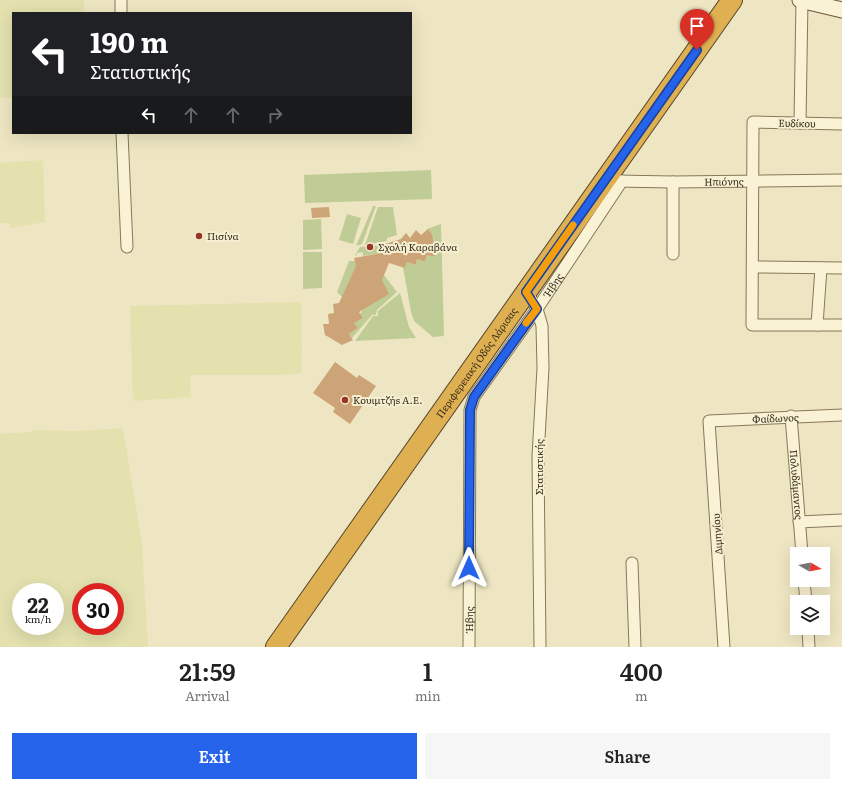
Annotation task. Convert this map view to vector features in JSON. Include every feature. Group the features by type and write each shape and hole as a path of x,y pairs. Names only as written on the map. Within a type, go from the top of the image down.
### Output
{"highway":[{"name":"Περιφερειακή Οδός Λάρισας","path":"276,647 526,292 613,181 732,0"}],"street":[{"path":"121,0 121,12"},
{"path":"800,122 801,0 842,10"},
{"name":"Ευδίκου","path":"752,181 753,122 842,124"},
{"path":"122,134 127,246"},
{"name":"Ηπιόνης","path":"613,181 673,182 842,180"},
{"name":"Ήβης","path":"469,647 470,410 474,397 537,309 613,181"},
{"path":"752,181 752,325 842,325"},
{"path":"673,182 673,254"},
{"path":"753,267 842,268"},
{"path":"817,325 821,268"},
{"name":"Στατιστικής","path":"526,292 537,309 542,326 543,353 538,444 540,647"},
{"name":"Φαίδωνος","path":"710,421 791,416 842,415"},
{"name":"Πολυδάμαντος","path":"791,416 801,547"},
{"name":"Διμηνίου","path":"710,421 724,647"},
{"path":"799,522 842,520"},
{"path":"632,563 635,647"},
{"path":"808,635 809,647"}],"shaded area":[{"path":"0,0 84,0 84,12 12,12 12,97 0,98"},
{"path":"43,160 45,222 10,228 9,223 0,223 0,163"},
{"path":"301,302 301,373 282,375 190,375 191,397 133,401 130,306"},
{"path":"123,428 142,543 148,647 0,647 0,434 29,432 36,430 77,431"}],"green space":[{"path":"431,170 432,199 305,203 304,175"},
{"path":"373,206 376,206 362,244 356,246"},
{"path":"378,207 393,207 397,235 387,238 387,241 365,245"},
{"path":"347,214 361,218 353,244 339,240"},
{"path":"321,219 322,249 303,250 303,220"},
{"path":"441,224 444,336 433,337 414,321 403,267 405,268 407,262 416,265 417,259 425,262 427,255 435,257 436,250 434,242 427,229"},
{"path":"382,245 382,253 363,256 363,252 357,253 356,256 355,255 360,247"},
{"path":"303,252 322,252 322,288 303,289"},
{"path":"349,261 355,261 357,268 342,297 337,292"},
{"path":"384,275 397,292 377,310 376,315 372,315 352,338 349,334 358,328 354,323 363,318 360,314"},
{"path":"400,293 409,327 416,338 355,341 373,316 378,316 378,311"}],"building":[{"path":"329,207 330,217 312,218 311,208"},
{"path":"428,229 432,235 436,251 435,257 427,255 425,262 417,259 416,265 407,262 405,268 389,263 382,280 389,294 359,312 363,318 354,323 358,328 349,334 353,340 342,345 325,335 323,324 329,324 328,314 334,313 333,304 339,303 356,266 354,258 382,253 382,245 401,239 406,233 410,238 416,230 421,235"},
{"name":"Κουιμτζήs Α.Ε.","path":"335,362 357,378 359,375 376,386 350,424 333,412 335,408 313,393"}],"slow traffic":[{"path":"526,323 537,309 526,292 573,225"}],"place":[{"name":"Πισίνα","path":"199,236"},
{"name":"Σχολή Καραβάνα","path":"370,247"},
{"name":"Κουιμτζήs Α.Ε.","path":"345,400"}],"route":[{"path":"469,568 470,410 474,397 529,318 537,309 526,292 697,50"}]}
